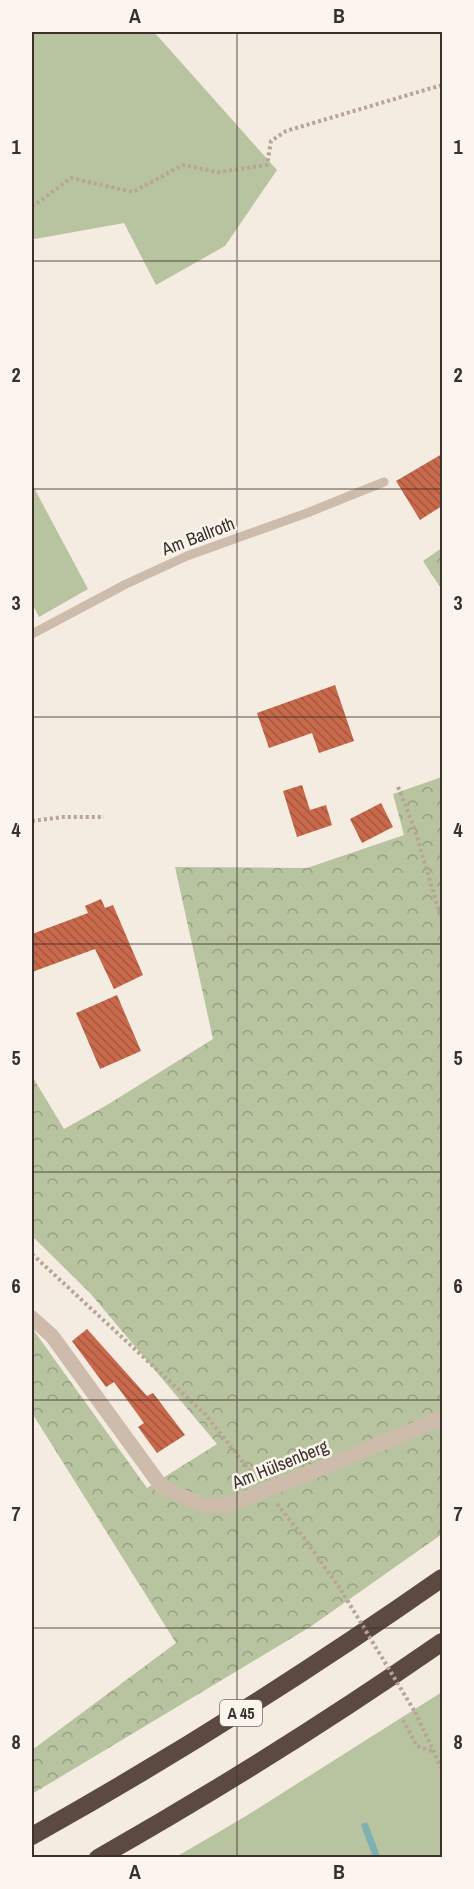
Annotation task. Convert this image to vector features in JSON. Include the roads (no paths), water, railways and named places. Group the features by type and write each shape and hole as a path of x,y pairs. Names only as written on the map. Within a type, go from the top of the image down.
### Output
{"highway":[{"name":"A 45","path":"32,1836 216,1729 343,1647 442,1578"},
{"path":"98,1857 251,1768 442,1642"}],"street":[{"name":"Am Hülsenberg","path":"32,1318 52,1336 161,1486 201,1505 228,1505 431,1425 442,1418"}],"lane":[{"name":"Am Ballroth","path":"32,634 126,584 187,556 307,513 384,482"}],"waterway":[{"path":"365,1826 377,1858"}]}
